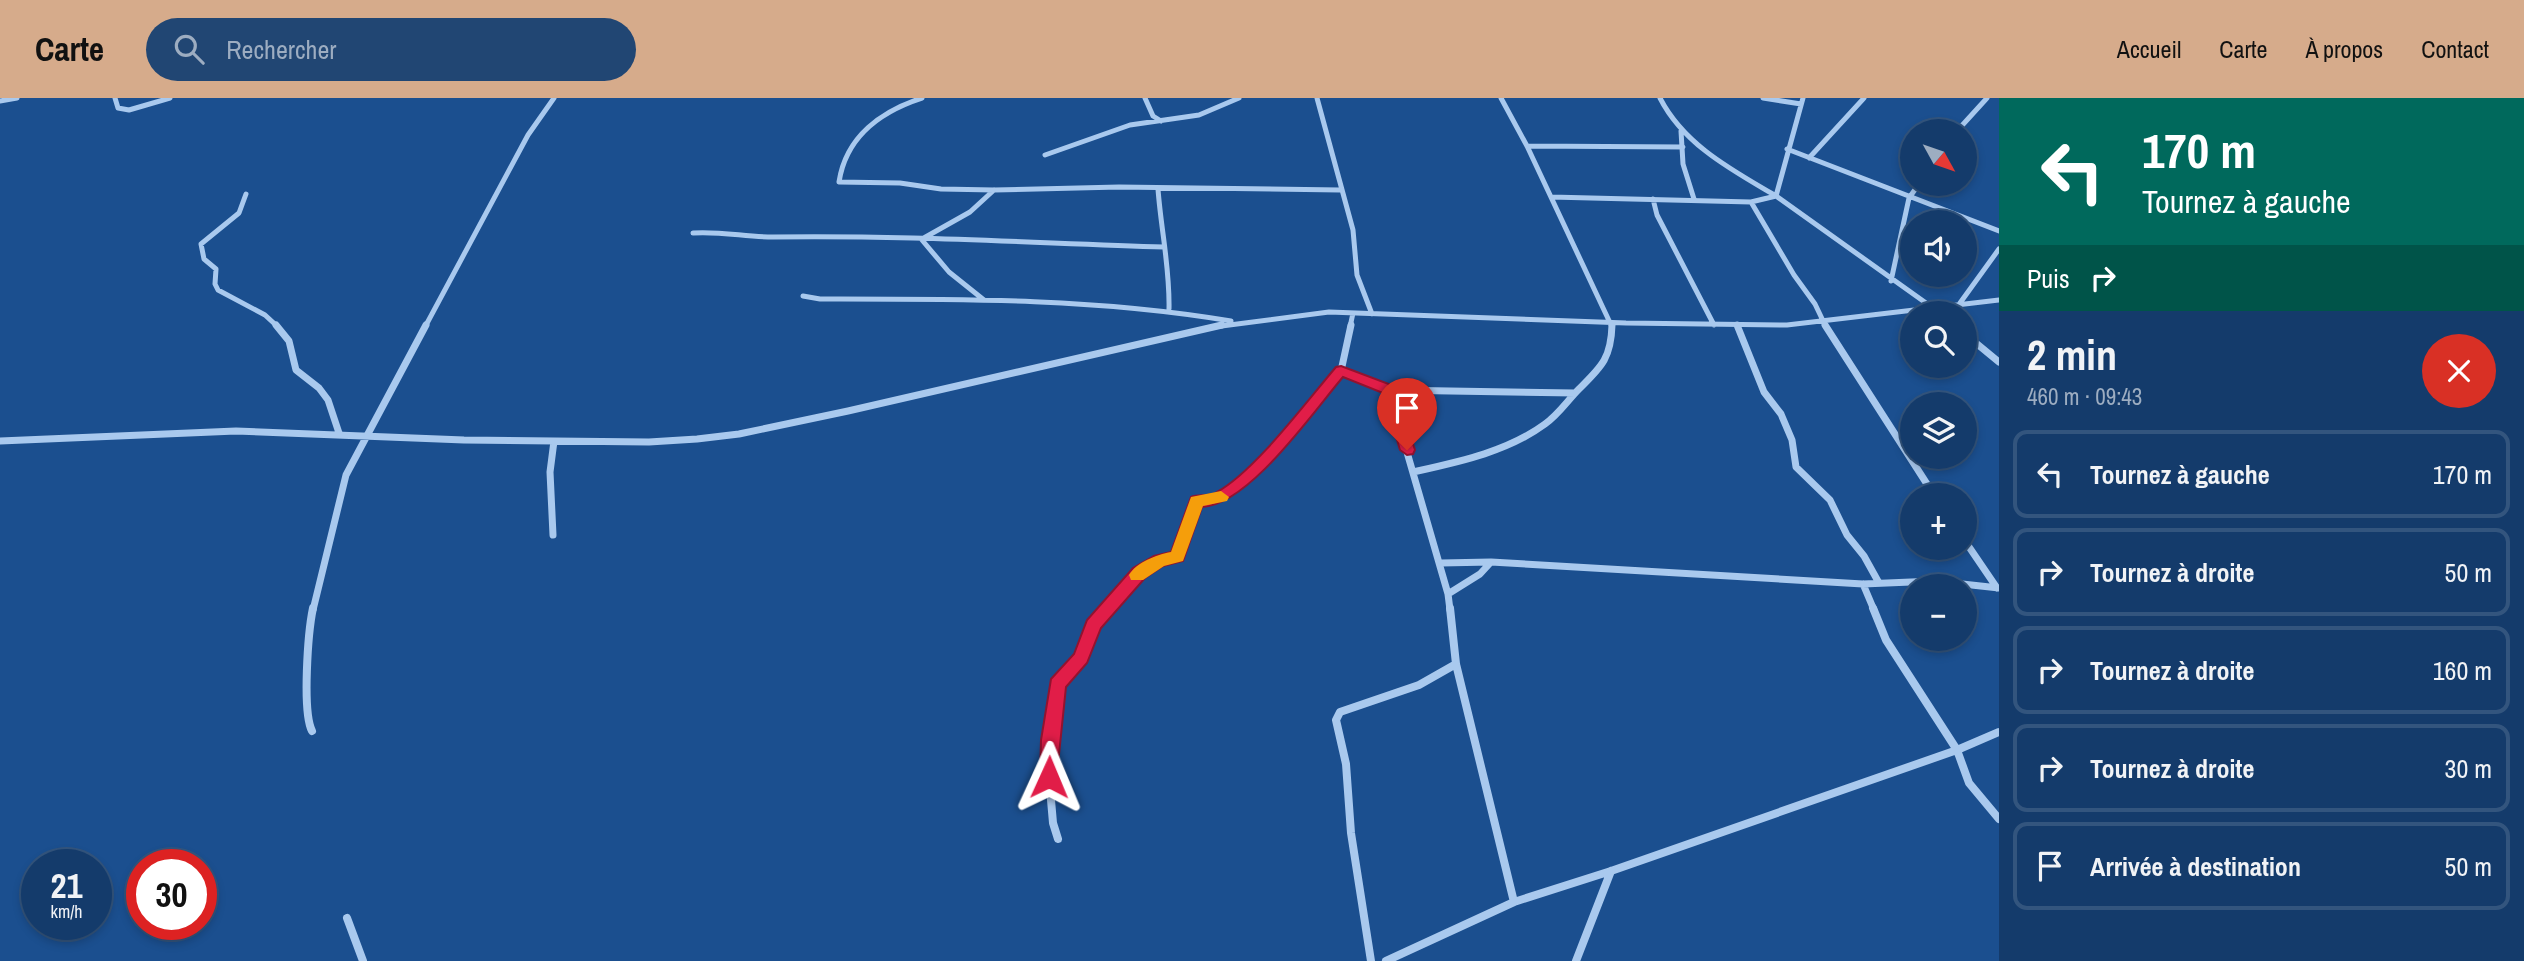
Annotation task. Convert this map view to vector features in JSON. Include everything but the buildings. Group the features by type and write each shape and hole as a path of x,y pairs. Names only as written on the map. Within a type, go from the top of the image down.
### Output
{"street":[{"path":"0,101 17,98"},
{"path":"115,98 118,108 129,110 170,98"},
{"path":"312,731 308,723 307,687 312,613 346,475 528,135 554,98"},
{"path":"922,98 894,107 872,120 861,133 840,172 839,182 900,183 941,189 994,190 1106,187 1340,190"},
{"path":"1145,98 1153,116 1161,121"},
{"path":"1045,155 1130,125 1199,115 1239,98"},
{"path":"1317,98 1353,230 1357,275 1372,314"},
{"path":"1413,472 1469,460 1528,434 1562,410 1575,393 1606,363 1613,341 1612,322 1501,98"},
{"path":"1660,98 1681,131 1923,301"},
{"path":"1763,98 1802,101 1776,196"},
{"path":"1809,158 1864,98"},
{"path":"1968,119 1987,98"},
{"path":"1681,131 1683,164 1693,199"},
{"path":"1527,146 1683,147"},
{"path":"1787,149 1999,231"},
{"path":"1158,189 1170,276 1169,309"},
{"path":"922,240 970,212 994,190"},
{"path":"246,194 239,213 201,244 202,256 216,269 215,284 218,290 265,315 289,341 296,370 319,388 328,400 339,433"},
{"path":"1551,197 1751,202 1776,196"},
{"path":"1891,281 1909,198"},
{"path":"1653,199 1657,215 1714,325"},
{"path":"1751,202 1794,275 1815,304 1823,321 1926,483"},
{"path":"693,233 716,232 750,237 830,236 1164,247"},
{"path":"922,240 949,272 984,300"},
{"path":"1961,301 1999,249"},
{"path":"803,296 820,299 984,300 1169,309 1235,322"},
{"path":"1977,302 1999,300"},
{"path":"0,441 236,431 649,442 739,434 1235,322 1282,315 1353,313 1787,325 1900,311"},
{"path":"1058,839 1053,823 1049,777 1050,740 1057,684 1081,658 1093,625 1139,573 1159,560 1177,557 1196,501 1211,501 1223,496 1241,482 1341,371 1353,313"},
{"path":"1737,325 1765,392 1781,414 1792,440 1796,467 1830,500 1847,535 1864,556 1879,583"},
{"path":"1977,344 1999,362"},
{"path":"1341,371 1389,390 1575,393"},
{"path":"1389,390 1441,564 1448,594 1456,664 1514,902"},
{"path":"553,535 550,472 554,441"},
{"path":"1977,558 1998,588"},
{"path":"1441,564 1491,562 1863,583 1935,581 1998,588"},
{"path":"1448,594 1480,574 1491,562"},
{"path":"1863,583 1886,640 1957,750 1969,783 1999,819"},
{"path":"1371,961 1354,858 1346,764 1336,720 1340,712 1419,685 1456,664"},
{"path":"1386,961 1514,902 1611,871 1957,750 1999,732"},
{"path":"1576,961 1611,871"},
{"path":"347,918 363,961"}],"slow traffic":[{"path":"1137,575 1159,560 1177,557 1196,501 1211,501 1221,497"}],"route":[{"path":"1049,777 1050,740 1057,684 1081,658 1093,625 1139,573 1159,560 1177,557 1196,501 1211,501 1223,496 1241,482 1341,371 1389,390 1407,450"}]}
